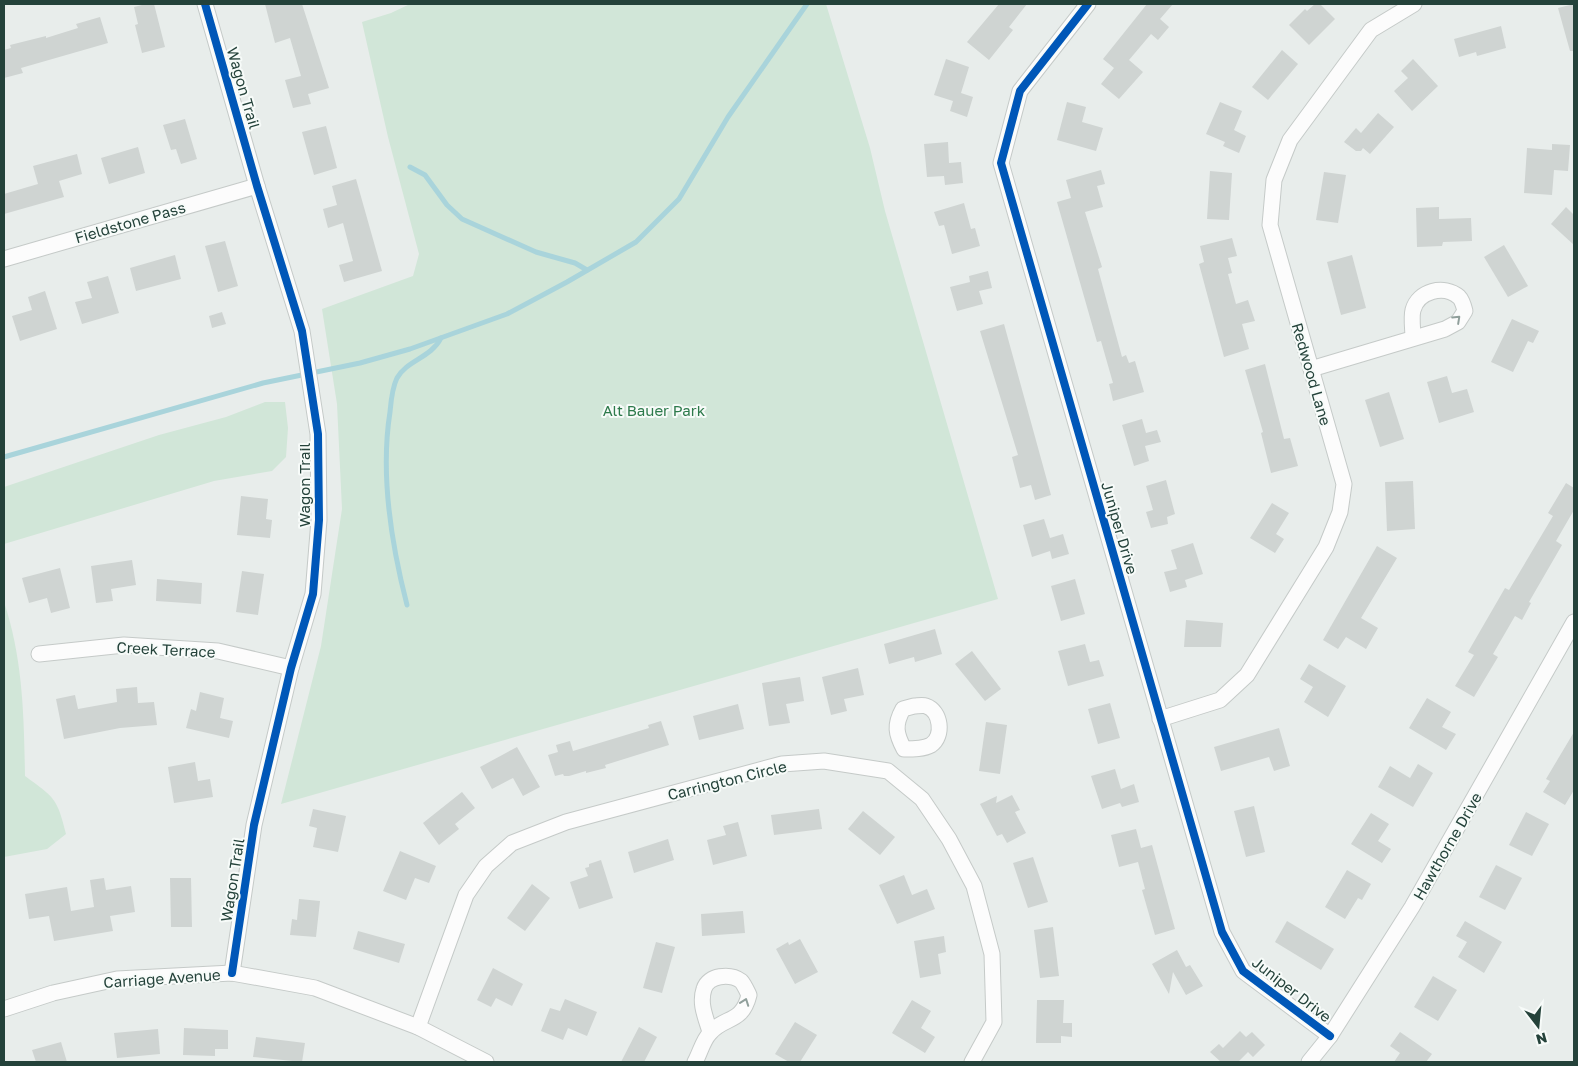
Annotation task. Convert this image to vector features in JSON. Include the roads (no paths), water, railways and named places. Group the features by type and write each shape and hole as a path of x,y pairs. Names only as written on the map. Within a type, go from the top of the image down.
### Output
{"street":[{"name":"Wagon Trail","path":"205,4 257,186 302,331 318,434 319,520 313,594 291,668 254,825 232,973"},
{"name":"Juniper Drive","path":"1088,4 1020,92 1001,163 1222,932 1243,971 1330,1036"},
{"name":"Redwood Lane","path":"1160,719 1220,700 1247,675 1326,547 1340,512 1344,484 1270,226 1274,180 1290,140 1371,30 1414,4"},
{"name":"Fieldstone Pass","path":"4,259 257,186"},
{"path":"1311,369 1413,338"},
{"name":"Hawthorne Drive","path":"1309,1062 1330,1036 1412,907 1574,622"},
{"name":"Creek Terrace","path":"39,654 124,644 218,652 291,668"},
{"path":"904,749 888,771 922,799 949,839 974,886 992,954 994,1022 972,1062"},
{"name":"Carrington Circle","path":"418,1027 466,895 486,866 512,843 566,822 782,764 824,761 888,771"},
{"name":"Carriage Avenue","path":"4,1009 53,993 117,978 232,973 315,988 418,1027 486,1062"},
{"path":"695,1062 710,1032"}],"waterway":[{"path":"4,457 263,383 360,363 410,349 507,314 567,282 636,242 679,199 728,117 807,4"},
{"path":"410,167 425,175 447,205 462,219 536,252 575,263 587,270"},
{"path":"407,605 396,558 387,484 387,436 391,399 395,382 401,372 437,345 441,338"}],"park label":[{"name":"Alt Bauer Park","path":"654,410"}]}
